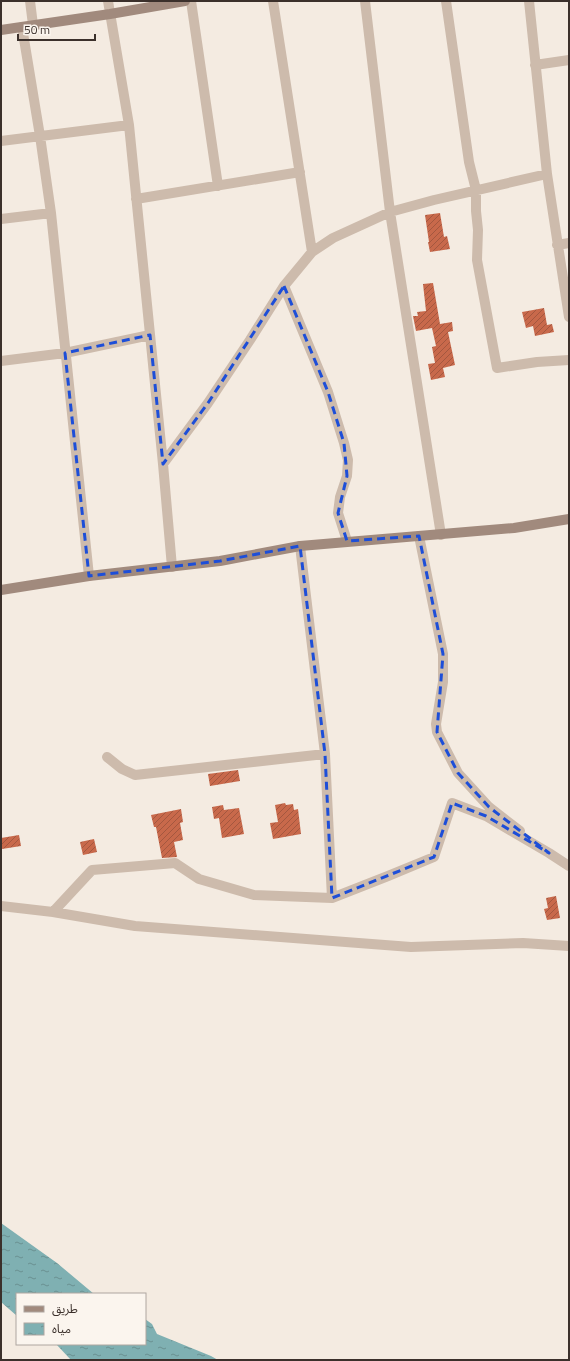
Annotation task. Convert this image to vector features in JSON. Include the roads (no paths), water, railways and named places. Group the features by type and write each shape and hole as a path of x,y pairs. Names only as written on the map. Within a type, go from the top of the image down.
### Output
{"street":[{"path":"30,1 33,25"},
{"path":"108,1 129,125 164,464 172,567"},
{"path":"1,30 185,1"},
{"path":"191,1 218,186"},
{"path":"273,1 312,252"},
{"path":"365,1 390,212 442,535"},
{"path":"446,1 469,162 476,190 478,230 477,260 497,368 537,362 569,360"},
{"path":"529,1 547,174 569,316"},
{"path":"22,27 51,213 64,353 89,576"},
{"path":"535,65 569,60"},
{"path":"1,141 129,125"},
{"path":"136,199 300,172"},
{"path":"164,464 208,403 284,286 312,252 333,238 390,212 434,200 547,174"},
{"path":"1,219 51,213"},
{"path":"557,245 569,243"},
{"path":"284,286 328,392 344,442 348,460 347,476 340,497 338,513 347,542"},
{"path":"1,361 64,353 150,335"},
{"path":"1,590 89,576 220,561 300,546 514,528 569,519"},
{"path":"420,536 443,654 443,682 436,724 437,732 458,773 489,808 549,853"},
{"path":"300,546 325,754 332,898"},
{"path":"107,757 122,769 135,775 325,754"},
{"path":"53,912 92,870 176,863 199,879 254,896 332,898 434,857 452,803 486,816 569,866"},
{"path":"1,906 53,912 135,926 411,946 523,943 569,946"}],"water":[{"path":"1,1223 57,1263 93,1293 16,1293 16,1315 1,1302"},
{"path":"146,1320 152,1324 157,1334 218,1360 71,1360 57,1345 146,1345"}]}
